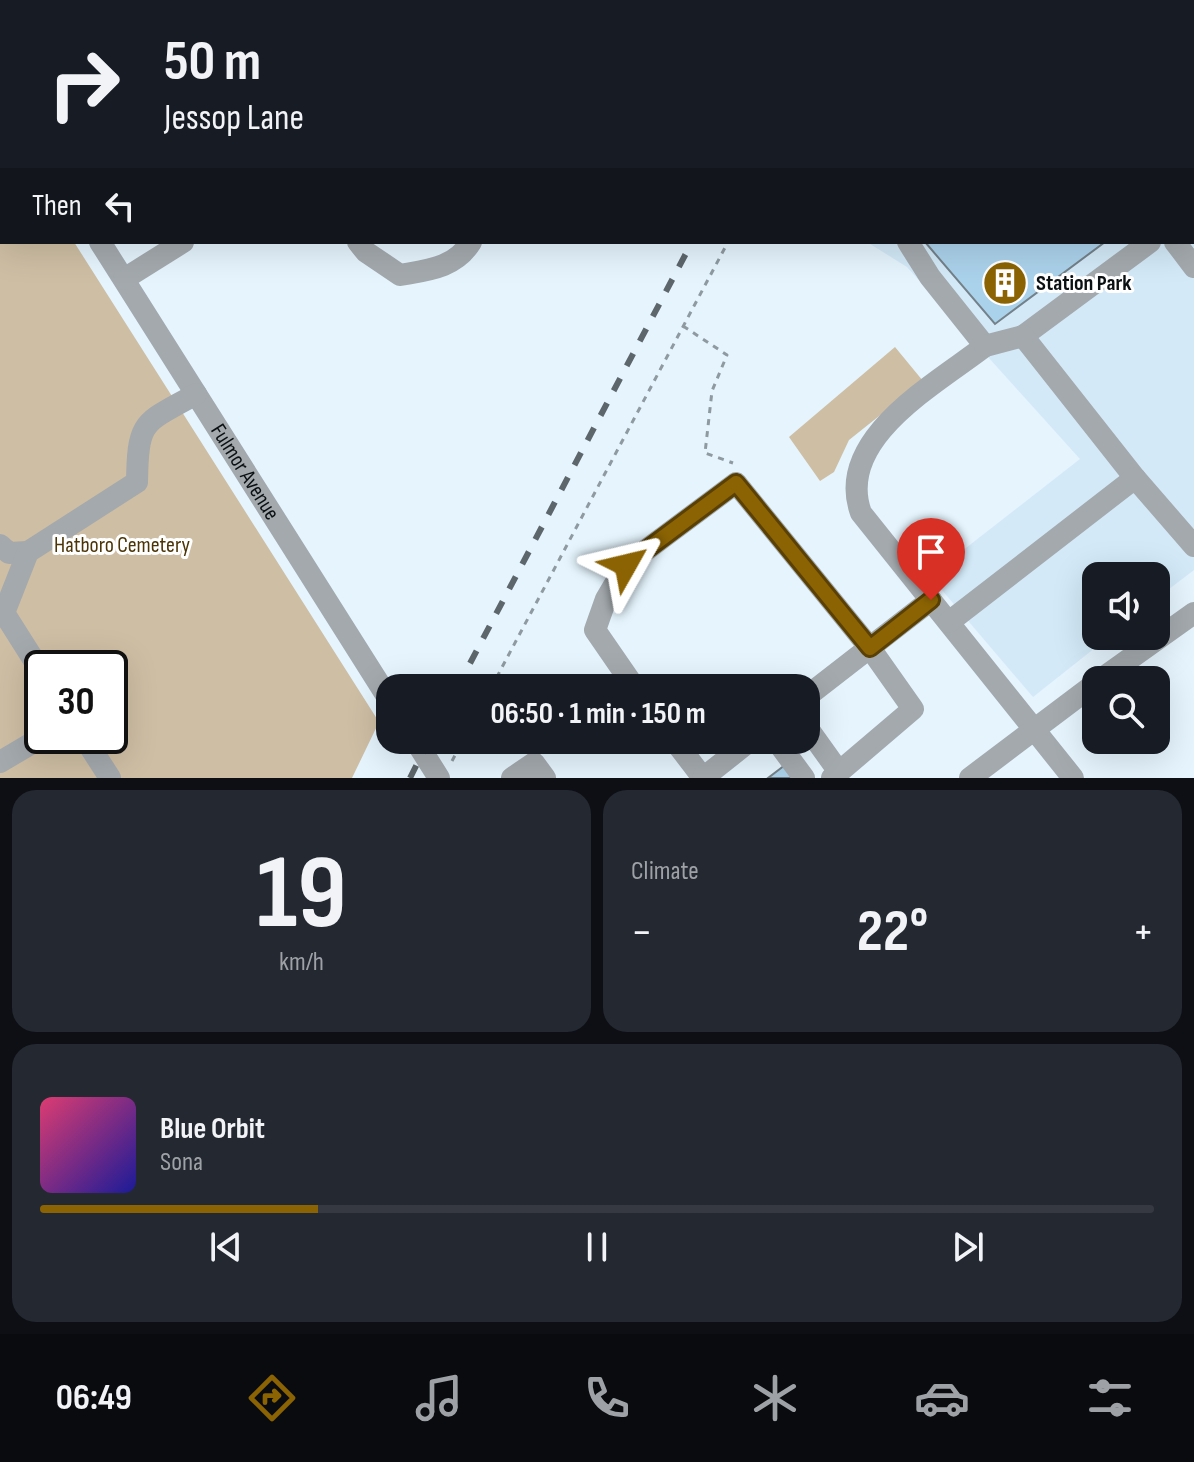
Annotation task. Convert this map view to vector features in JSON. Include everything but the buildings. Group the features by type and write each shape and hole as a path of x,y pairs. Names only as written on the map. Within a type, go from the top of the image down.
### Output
{"street":[{"name":"Fulmor Avenue","path":"101,244 376,679"},
{"path":"124,279 180,244"},
{"path":"360,244 366,252 400,275 439,269 464,255 470,244"},
{"path":"909,244 930,277 985,346"},
{"path":"1073,778 861,513 855,485 870,443 881,427 985,346 1023,336 1147,244"},
{"path":"1177,244 1194,267"},
{"path":"1023,336 1135,478 1194,546"},
{"path":"0,545 9,553 28,552 137,482 137,441 153,417 196,394"},
{"path":"949,622 1135,478"},
{"path":"625,674 595,630 606,599 626,565 736,483 870,648 913,709 835,775 820,750"},
{"path":"26,650 2,614 28,552"},
{"path":"820,686 931,600"},
{"path":"1120,666 1194,613"},
{"path":"970,778 1082,693"},
{"path":"0,762 24,748"},
{"path":"95,754 110,778"},
{"path":"424,754 439,778"},
{"path":"685,754 703,778 733,754"},
{"path":"786,754 804,778"},
{"path":"512,778 534,763 545,778"}],"path":[{"path":"498,674 727,244"},
{"path":"683,326 727,355 712,391 705,453 732,462 738,475 736,483"}],"shaded area":[{"path":"870,244 1194,244 1194,570 1170,588 1170,562 1082,562 1082,650 1092,650 1033,697 930,576 1080,459 907,267"}],"green space":[{"name":"Hatboro Cemetery","path":"0,244 75,244 376,717 376,728 352,778 0,778"},
{"path":"895,347 923,381 849,440 834,472 820,481 789,437"}],"railway":[{"path":"464,674 691,244"},
{"path":"410,778 422,754"}],"place":[{"name":"Station Park","path":"1005,283"}],"route":[{"path":"626,565 736,483 870,648 931,600"}]}
